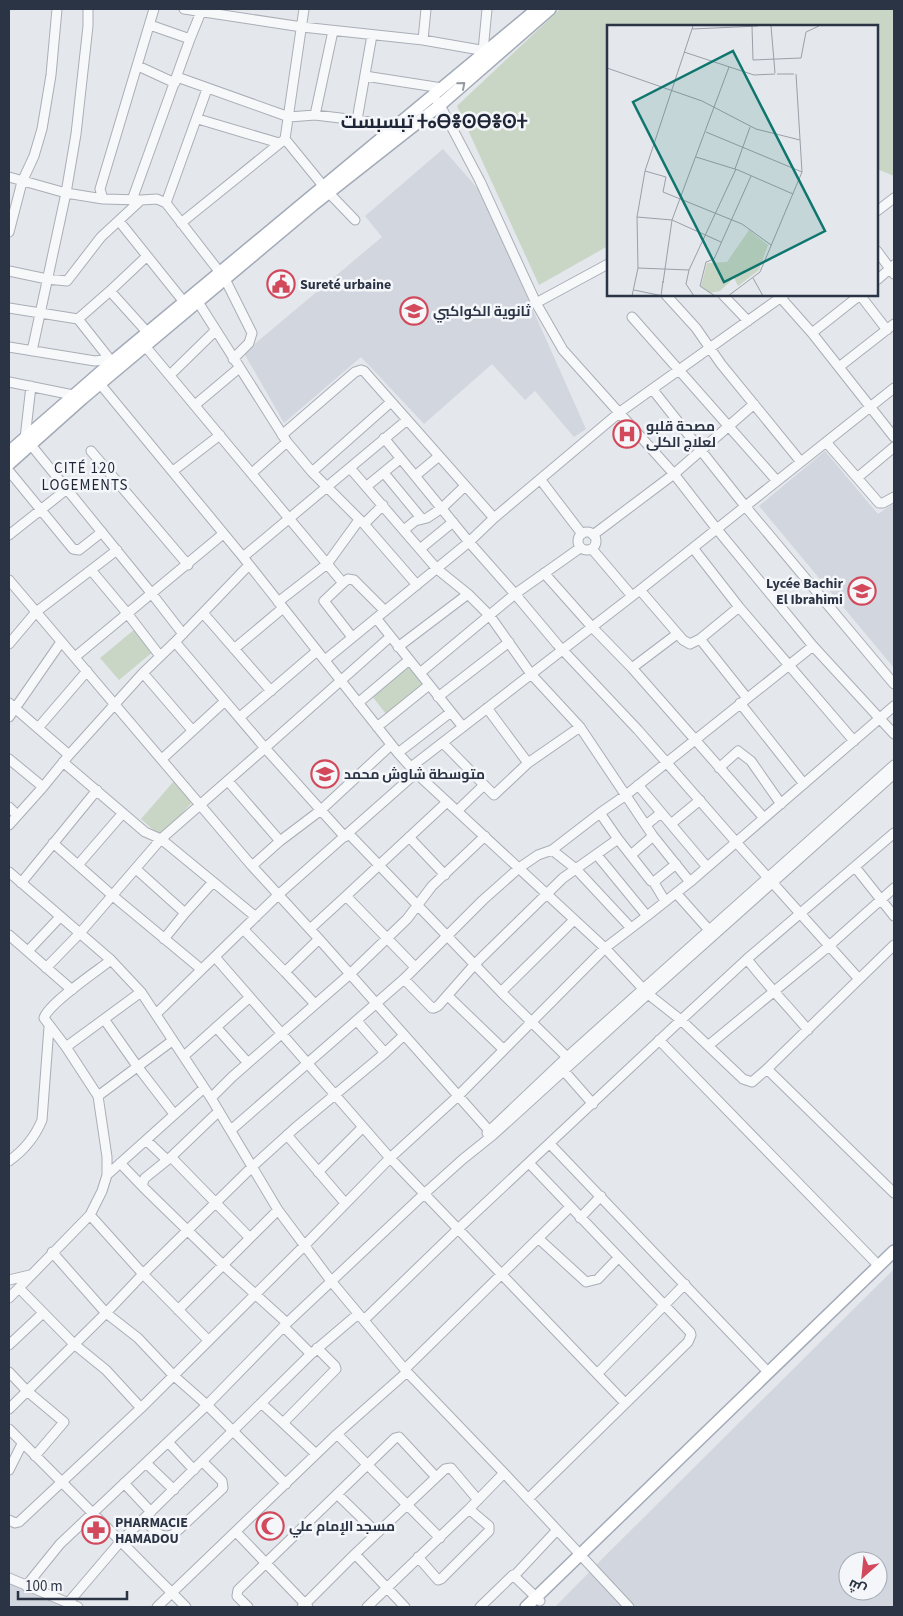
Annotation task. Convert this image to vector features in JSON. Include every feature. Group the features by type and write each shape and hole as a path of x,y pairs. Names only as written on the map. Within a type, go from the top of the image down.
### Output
{"main road":[{"path":"327,190 397,126 436,101 442,88 484,51 537,9"},
{"path":"97,380 111,360 184,302 223,275 550,9"},
{"path":"9,464 28,442 78,396 145,346 198,302 223,275"},
{"path":"9,452 28,442"},
{"path":"526,1607 537,1602 768,1372 894,1251"},
{"path":"582,1556 894,1258"}],"street":[{"path":"9,232 22,182 34,156 42,129 51,75 57,9"},
{"path":"32,351 66,193 76,134 88,26 88,9"},
{"path":"103,198 100,189 154,9"},
{"path":"184,9 302,27 423,40 484,51 488,9"},
{"path":"181,223 282,141 289,117 304,9"},
{"path":"423,40 426,9"},
{"path":"9,271 67,281 90,250 119,221 136,200 190,39 201,12"},
{"path":"150,25 190,39"},
{"path":"315,116 333,30"},
{"path":"357,120 372,35"},
{"path":"138,66 289,117 315,116 397,126"},
{"path":"365,76 442,88"},
{"path":"166,203 198,119 207,89"},
{"path":"436,101 480,182 536,303 563,350 674,474 813,646 894,734"},
{"path":"198,119 282,141 355,220"},
{"path":"9,178 66,193 103,198 156,199 166,203 223,275 252,333 249,342 233,359"},
{"path":"878,210 894,198"},
{"path":"119,221 184,302"},
{"path":"878,252 893,269 878,279"},
{"path":"78,319 146,256"},
{"path":"536,303 575,280 607,264"},
{"path":"110,291 147,332"},
{"path":"667,296 696,328 710,349 801,462"},
{"path":"724,296 748,321"},
{"path":"812,333 859,296"},
{"path":"839,367 891,327 861,296"},
{"path":"325,660 437,569 494,518 620,412 710,349 777,297 812,333 894,437"},
{"path":"198,302 284,438 326,488 362,522 417,585"},
{"path":"9,308 78,319 111,360"},
{"path":"632,317 777,481"},
{"path":"170,375 216,331"},
{"path":"145,346 343,583"},
{"path":"9,347 95,360 111,360"},
{"path":"195,405 239,368"},
{"path":"252,473 284,438 355,372 360,370 367,373 494,518"},
{"path":"97,380 249,565 398,753 457,812 486,836 605,948 646,991 681,1020 743,1079 752,1082 767,1070 894,945"},
{"path":"9,382 78,396"},
{"path":"31,386 28,442 183,634"},
{"path":"156,1014 278,895 347,836 443,743 636,593 894,388"},
{"path":"653,390 745,506 894,684"},
{"path":"312,472 391,402"},
{"path":"593,535 674,474 754,404"},
{"path":"242,557 407,420"},
{"path":"173,472 220,435"},
{"path":"384,438 469,542 562,650 638,730 859,979"},
{"path":"826,442 878,503 883,504 894,497"},
{"path":"857,478 894,447"},
{"path":"91,451 188,565"},
{"path":"415,476 439,456"},
{"path":"367,486 400,458"},
{"path":"350,468 437,569 468,594 490,616 532,674 580,727 653,836 690,882"},
{"path":"9,471 73,549 79,550 102,532"},
{"path":"384,472 422,519"},
{"path":"540,479 582,534"},
{"path":"404,530 414,521 427,518 442,508 465,486"},
{"path":"9,535 67,489"},
{"path":"234,649 327,564 362,522 383,505"},
{"path":"420,549 453,522"},
{"path":"580,548 578,542 582,534 588,532 596,540 592,549"},
{"path":"75,657 223,534"},
{"path":"580,548 592,549"},
{"path":"420,673 515,594 580,548"},
{"path":"693,548 739,607 854,741"},
{"path":"592,549 683,640 690,644 700,640 739,607"},
{"path":"9,644 36,612 117,550"},
{"path":"9,825 66,758 143,673 249,565"},
{"path":"91,570 160,656"},
{"path":"544,573 632,668 764,818"},
{"path":"352,637 324,602 348,579 354,580 385,611"},
{"path":"9,580 252,866 491,1133"},
{"path":"398,646 468,594"},
{"path":"203,613 271,691"},
{"path":"376,618 463,727"},
{"path":"632,668 677,634"},
{"path":"46,968 113,896 161,839 390,637"},
{"path":"700,640 804,784"},
{"path":"9,716 12,705 62,642"},
{"path":"175,642 265,748 321,810 419,905 501,992 567,1058"},
{"path":"438,697 509,642"},
{"path":"230,1130 404,979 519,868 538,855 552,850 626,795 813,646"},
{"path":"240,717 317,651"},
{"path":"358,703 409,660"},
{"path":"38,728 87,671"},
{"path":"143,673 192,730"},
{"path":"377,727 429,684"},
{"path":"162,758 225,701"},
{"path":"12,705 38,728 97,790 123,813 145,832 161,839 256,917"},
{"path":"9,1520 15,1523 19,1522 141,1408 390,1158 458,1096 605,948 690,882 894,706"},
{"path":"487,708 528,763"},
{"path":"398,753 451,712"},
{"path":"443,743 494,795 528,763 580,727"},
{"path":"252,866 321,810 391,745"},
{"path":"719,768 738,751 751,761 781,804"},
{"path":"9,759 43,787"},
{"path":"491,1133 564,1071 709,930 771,880 894,765"},
{"path":"26,1586 60,1544 207,1405 286,1325 424,1194 463,1160 567,1058 894,774"},
{"path":"228,781 280,842"},
{"path":"638,785 707,867"},
{"path":"457,812 484,786"},
{"path":"21,883 97,790"},
{"path":"671,824 700,800"},
{"path":"310,929 447,802"},
{"path":"9,807 17,814"},
{"path":"78,865 123,813"},
{"path":"600,813 666,901"},
{"path":"646,825 661,813"},
{"path":"68,1603 120,1542 314,1351 361,1317 550,1144 747,959 894,833"},
{"path":"211,1098 350,974 408,919 432,886 486,836"},
{"path":"631,855 653,836"},
{"path":"409,837 445,875"},
{"path":"404,979 432,1008 438,1006 475,964 563,878 618,839"},
{"path":"53,843 201,969"},
{"path":"552,850 576,869 630,928"},
{"path":"597,855 647,916"},
{"path":"652,881 676,864"},
{"path":"855,867 894,916"},
{"path":"136,869 185,913"},
{"path":"9,872 111,960 141,992 220,1112 278,1210 331,1282 406,1370 629,1607"},
{"path":"164,939 213,882"},
{"path":"709,1046 829,946 894,888"},
{"path":"676,893 709,930"},
{"path":"346,896 415,967"},
{"path":"28,951 60,917"},
{"path":"501,992 574,920"},
{"path":"243,929 315,1004"},
{"path":"9,935 72,990"},
{"path":"285,972 319,939"},
{"path":"214,957 390,1158 625,1404"},
{"path":"747,959 773,992 790,1008 808,1030"},
{"path":"9,1298 90,1215 102,1191 107,1175 106,1146 98,1096 66,1047 44,1018 46,1012 111,960"},
{"path":"66,1047 141,992"},
{"path":"448,996 503,1049"},
{"path":"184,1056 250,997"},
{"path":"104,1019 174,1114"},
{"path":"357,1021 385,1053"},
{"path":"9,1161 23,1149 39,1129 42,1120 49,1027"},
{"path":"216,1027 248,1063"},
{"path":"9,1409 216,1202 287,1135 404,1035"},
{"path":"659,1040 879,1266"},
{"path":"98,1096 172,1041"},
{"path":"767,1070 894,1193"},
{"path":"564,1071 593,1104"},
{"path":"107,1175 204,1088"},
{"path":"143,1187 143,1182 146,1178 220,1112"},
{"path":"318,1172 363,1127"},
{"path":"287,1135 345,1204"},
{"path":"146,1140 169,1158 216,1202 250,1238"},
{"path":"550,1144 768,1372"},
{"path":"528,1163 690,1332 690,1338 528,1498"},
{"path":"120,1164 286,1325 314,1351 335,1366 336,1369 283,1423"},
{"path":"580,1218 600,1196"},
{"path":"157,1607 406,1370 570,1207"},
{"path":"178,1310 278,1210"},
{"path":"90,1215 143,1274 208,1340"},
{"path":"538,1238 586,1282 598,1279 618,1258"},
{"path":"52,1252 106,1313 138,1338 173,1375 234,1431 286,1484"},
{"path":"9,1280 31,1275"},
{"path":"597,1374 685,1284"},
{"path":"19,1288 74,1344 106,1370 141,1408"},
{"path":"9,1345 42,1313"},
{"path":"9,1372 64,1422 35,1456"},
{"path":"261,1403 316,1454"},
{"path":"9,1429 186,1607"},
{"path":"337,1434 440,1538"},
{"path":"248,1607 238,1596 237,1592 397,1437 436,1476"},
{"path":"168,1442 194,1470"},
{"path":"9,1470 22,1444"},
{"path":"144,1519 160,1536 168,1538 221,1490 223,1488 222,1481 203,1462"},
{"path":"146,1463 174,1490"},
{"path":"236,1532 305,1606 355,1554 445,1469 451,1468 478,1500"},
{"path":"367,1607 440,1538 504,1473"},
{"path":"124,1483 151,1512"},
{"path":"338,1494 377,1533"},
{"path":"418,1557 438,1580 441,1579 489,1531 489,1526 469,1509"},
{"path":"480,1607 512,1575 515,1575 557,1530"},
{"path":"355,1554 405,1607"},
{"path":"515,1575 537,1602"},
{"path":"9,1578 78,1607"}],"shaded area":[{"name":"ثانوية الكواكبي","path":"443,149 480,191 586,429 574,437 535,391 525,400 492,364 424,424 361,357 284,423 244,353 382,237 365,216"},
{"name":"Lycée Bachir El Ibrahimi","path":"825,451 878,514 894,503 894,668 759,506"},
{"path":"894,1269 894,1607 555,1607 607,1554"},
{"path":"9,1580 70,1607 9,1607"}],"green space":[{"path":"560,9 894,9 894,176 878,169 878,25 607,25 607,247 539,285 457,106"},
{"path":"135,629 154,651 119,680 100,658"},
{"path":"410,665 424,683 386,714 372,696"},
{"path":"174,781 195,799 161,837 141,819"}],"place":[{"name":"Sureté urbaine","path":"281,284"},
{"name":"ثانوية الكواكبي","path":"414,311"},
{"name":"مصحة قلبو لعلاج الكلى","path":"627,434"},
{"name":"Lycée Bachir El Ibrahimi","path":"862,591"},
{"name":"متوسطة شاوش محمد","path":"325,774"},
{"name":"مسجد الإمام علي","path":"270,1526"},
{"name":"PHARMACIE HAMADOU","path":"96,1530"}],"district":[{"name":"تبسبست ⵜⴰⴱⴻⵙⴱⴻⵙⵜ","path":"434,121"},
{"name":"CITÉ 120 LOGEMENTS","path":"85,476"}]}
